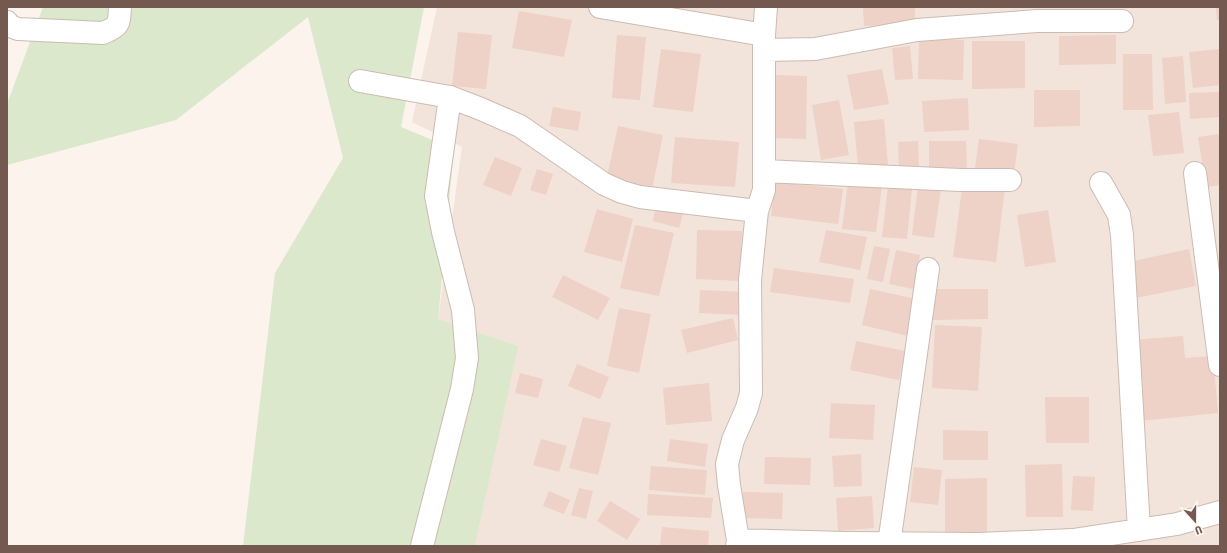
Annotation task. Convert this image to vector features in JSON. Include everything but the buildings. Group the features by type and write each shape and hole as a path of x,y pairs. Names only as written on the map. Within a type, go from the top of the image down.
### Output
{"street":[{"path":"7,22 10,26 18,29 103,33 113,29 119,22 120,7"},
{"path":"600,7 764,42 815,49 916,30 1037,21 1122,21"},
{"path":"766,7 764,42 764,190 757,211 750,280 751,393 747,408 733,440 727,464 737,543 979,544 1073,540 1177,524 1220,512"},
{"path":"360,81 450,97 481,108 520,126 604,184 640,198 757,211"},
{"path":"422,546 462,389 467,358 463,310 443,232 436,196 450,97"},
{"path":"764,170 952,179 1010,180"},
{"path":"1195,173 1220,365"},
{"path":"1101,183 1118,215 1122,235 1139,530"},
{"path":"890,544 928,269"}],"shaded area":[{"path":"437,7 1220,7 1220,546 475,546 517,346 438,319 462,147 412,122"}],"green space":[{"path":"43,7 424,7 401,127 454,149 438,319 518,346 475,546 243,546 275,273 343,158 308,17 176,120 7,165 7,104"}]}
